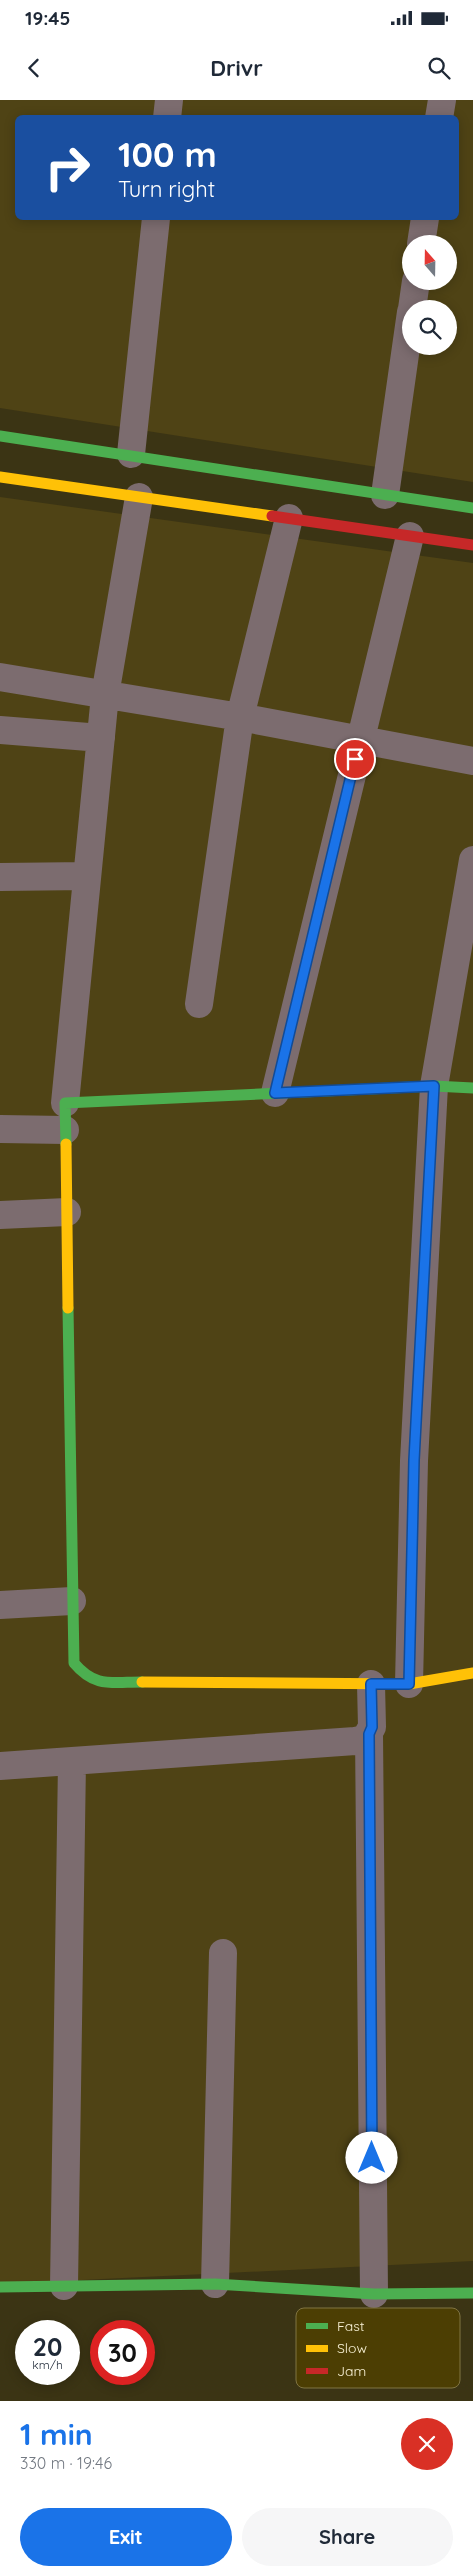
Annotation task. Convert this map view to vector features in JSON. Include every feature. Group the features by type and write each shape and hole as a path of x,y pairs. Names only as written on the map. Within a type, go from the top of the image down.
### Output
{"main road":[{"path":"0,436 131,454 473,508"},
{"path":"0,477 473,545"},
{"path":"473,1088 434,1086 65,1103 74,1663 85,1676 101,1682 409,1684 473,1674"},
{"path":"0,2286 215,2284 374,2294 473,2293"}],"street":[{"path":"167,115 169,100"},
{"path":"440,115 442,100"},
{"path":"131,454 156,220"},
{"path":"422,235 425,220"},
{"path":"385,495 405,355"},
{"path":"65,1103 105,695 139,497"},
{"path":"199,1004 240,717 289,518"},
{"path":"275,1093 359,740 410,536"},
{"path":"0,677 240,717 473,761"},
{"path":"0,730 101,738"},
{"path":"409,1684 414,1460 434,1086 473,860"},
{"path":"0,877 87,876"},
{"path":"0,1129 65,1130"},
{"path":"0,1215 66,1212"},
{"path":"0,1605 72,1601"},
{"path":"0,1766 355,1741 365,1738 372,1727 371,1684"},
{"path":"369,1734 374,2294"},
{"path":"64,2286 72,1762"},
{"path":"215,2284 223,1952"}],"shaded area":[{"path":"0,100 473,100 473,482 0,408"},
{"path":"0,497 473,563 473,2261 0,2284"}],"traffic: fast":[{"path":"0,436 473,508"},
{"path":"66,1144 65,1103 434,1086 473,1088"},
{"path":"68,1308 74,1663 89,1677 104,1682 142,1682"},
{"path":"0,2287 215,2284 374,2294 473,2293"}],"traffic: slow":[{"path":"0,477 272,516"},
{"path":"66,1144 68,1308"},
{"path":"142,1682 409,1684 473,1673"}],"traffic: jam":[{"path":"272,516 473,545"}],"route":[{"path":"355,759 275,1093 434,1086 414,1460 409,1684 371,1684 372,1727 369,1734 372,2158"}]}
